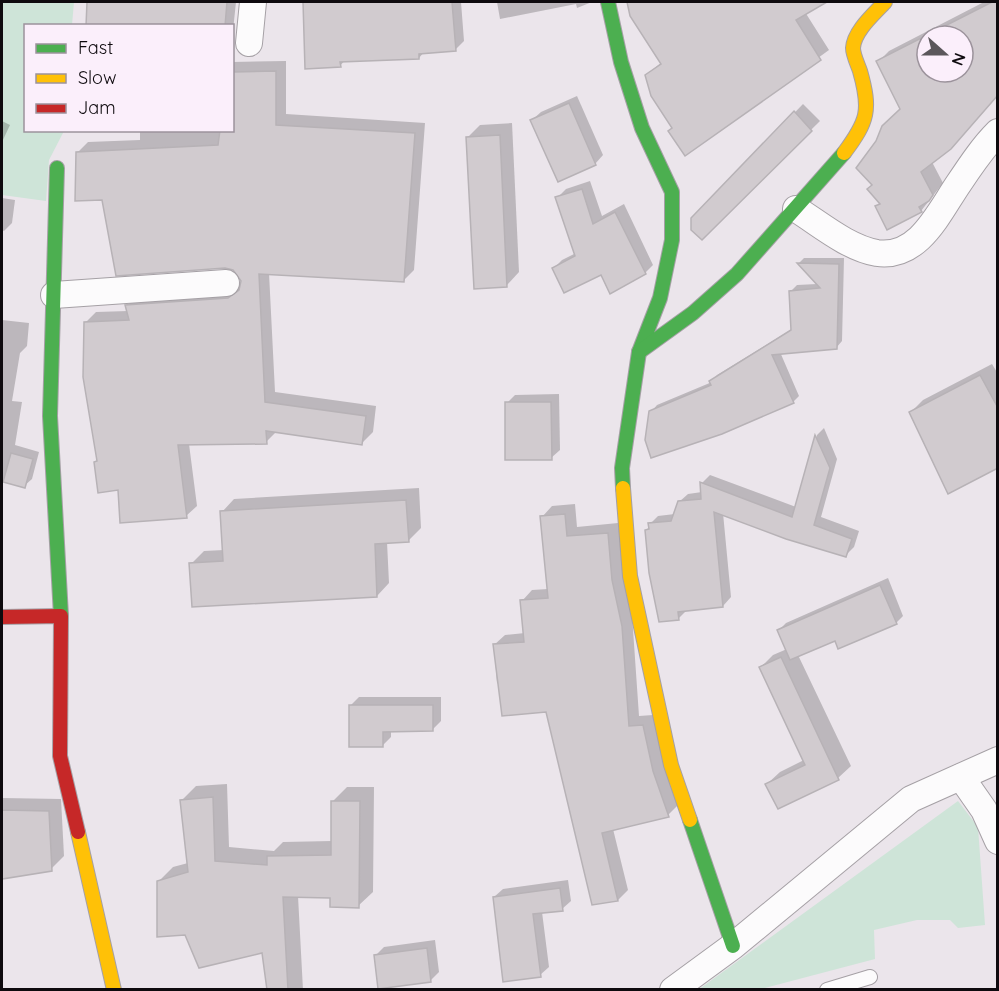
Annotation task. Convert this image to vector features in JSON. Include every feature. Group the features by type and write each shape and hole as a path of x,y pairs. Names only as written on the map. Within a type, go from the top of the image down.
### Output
{"street":[{"path":"249,43 253,2"},
{"path":"608,2 621,62 642,128 672,192 672,240 660,298 639,352 622,468 630,576 671,765 733,946"},
{"path":"639,352 693,313 736,274 834,167 861,130 867,112 867,97 854,48 861,29 885,2"},
{"path":"796,209 853,245 876,253 897,253 917,240 936,220 958,184 998,132"},
{"path":"57,168 50,416 61,615 60,756 114,990"},
{"path":"54,295 226,283"},
{"path":"2,616 61,615"},
{"path":"673,990 733,946 911,799 998,760"},
{"path":"961,777 984,810 998,841"}],"lane":[{"path":"827,990 870,977"}],"green space":[{"path":"2,2 74,2 72,24 24,24 24,132 63,132 49,160 46,201 2,195"},
{"path":"958,801 978,827 985,925 958,928 950,920 917,920 874,930 875,959 761,989 698,990"}],"building":[{"path":"87,2 227,2 225,24 86,24"},
{"path":"303,2 452,2 456,51 419,54 419,59 340,62 341,67 305,69"},
{"path":"627,2 827,2 796,20 821,60 685,156 668,131 672,128 651,96 645,75 661,64 630,16"},
{"path":"992,2 998,2 998,95 951,149 921,172 933,195 929,201 919,207 922,212 887,230 875,206 880,204 867,189 872,185 856,168 876,141 882,126 900,109 876,61 915,41 915,84 975,84 975,24 949,24"},
{"path":"276,71 276,125 415,133 404,282 259,274 265,402 366,416 362,445 266,431 267,444 178,445 187,518 120,523 118,490 98,493 94,462 97,461 83,377 84,322 129,320 125,305 228,298 239,290 241,281 233,270 225,268 116,276 102,200 75,201 76,152 218,145 220,132 234,132 234,72"},
{"path":"569,103 596,165 558,182 530,120"},
{"path":"794,111 812,131 702,240 691,230 691,218"},
{"path":"500,135 507,287 474,289 466,137"},
{"path":"582,189 593,224 615,212 646,274 610,294 601,275 564,293 552,268 575,256 555,197"},
{"path":"797,263 839,264 837,349 772,355 794,403 722,434 651,458 645,440 649,411 711,385 709,381 791,330 789,291 820,288"},
{"path":"980,375 998,408 998,468 948,494 909,412"},
{"path":"505,402 551,402 552,460 505,460"},
{"path":"815,435 830,468 814,525 852,539 846,557 786,539 714,512 723,607 678,612 679,620 659,622 649,573 645,530 649,529 648,523 671,521 678,501 701,499 700,482 792,517"},
{"path":"11,453 33,459 25,488 3,482"},
{"path":"406,500 409,542 375,544 377,597 192,607 189,563 223,561 220,511"},
{"path":"565,514 567,536 608,533 612,580 622,626 629,726 643,725 653,771 669,817 602,833 618,901 592,905 546,712 502,716 493,644 524,642 520,600 548,598 540,516"},
{"path":"880,585 897,624 838,649 835,641 790,660 777,630"},
{"path":"781,657 839,780 778,809 765,784 805,765 759,667"},
{"path":"349,705 433,705 433,731 383,732 383,747 349,747"},
{"path":"213,797 215,861 267,865 267,856 331,855 331,801 360,801 359,908 330,907 330,898 283,897 288,990 267,990 262,953 199,968 185,935 157,937 157,881 188,872 180,800"},
{"path":"2,810 49,811 52,871 2,879"},
{"path":"560,888 563,911 533,914 541,977 503,982 493,897"},
{"path":"427,948 431,982 378,989 374,955"}],"traffic: fast":[{"path":"608,2 621,62 642,128 672,192 672,240 660,298 639,352 622,468 623,488"},
{"path":"639,352 693,313 737,274 844,153"},
{"path":"57,168 50,416 61,616"},
{"path":"690,820 733,946"}],"traffic: slow":[{"path":"844,153 863,123 866,106 866,96 853,51 854,42 865,23 885,2"},
{"path":"623,488 630,576 671,765 690,820"},
{"path":"78,832 114,990"}],"traffic: jam":[{"path":"2,617 61,616 60,756 78,832"}]}
